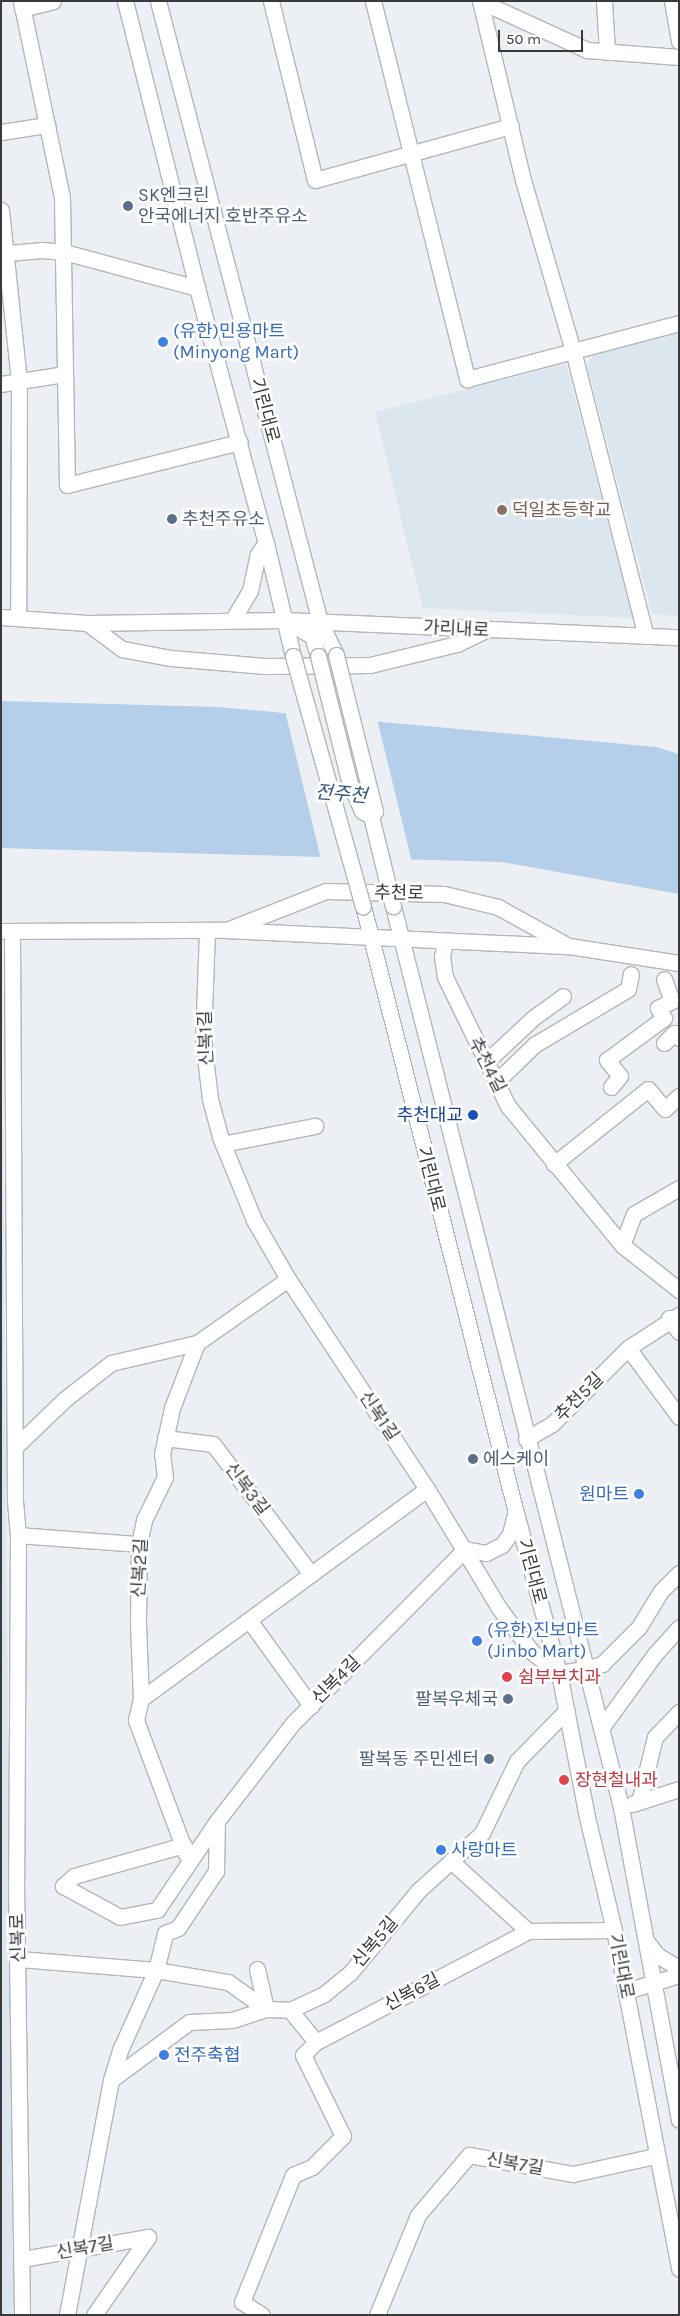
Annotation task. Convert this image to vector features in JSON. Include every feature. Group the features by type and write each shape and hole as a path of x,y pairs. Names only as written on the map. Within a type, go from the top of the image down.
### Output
{"street":[{"path":"53,1 22,5 62,198 67,485 240,442"},
{"name":"기린대로","path":"124,1 197,288 240,442 293,656 363,908 516,1513 560,1673 566,1710 614,1930 655,2156 679,2269"},
{"name":"기린대로","path":"158,1 320,622 336,655 375,811 371,816"},
{"path":"271,1 315,180 511,126"},
{"path":"373,1 413,152 467,379 679,324"},
{"path":"480,1 587,50 679,58"},
{"path":"480,1 523,180 573,351 645,633"},
{"path":"604,1 607,52"},
{"path":"672,1 679,41"},
{"path":"1,132 47,125"},
{"path":"1,210 8,253 19,382 18,616"},
{"path":"8,253 41,250 64,252 197,288"},
{"path":"1,384 64,374"},
{"path":"233,619 250,590 258,554 266,543"},
{"name":"가리내로","path":"1,617 18,616 87,622 233,619 284,620 484,631 645,633 679,637"},
{"name":"기린대로","path":"284,620 312,636 350,784 362,810 371,816 526,1439 585,1669 602,1727 621,1807 637,1908 646,1940 679,2120"},
{"path":"87,622 122,649 171,658 265,666 370,665 457,644 484,631"},
{"name":"추천로","path":"225,930 326,891 444,894 498,907 569,946"},
{"name":"추천로","path":"7,931 225,930 401,939 444,949 569,946 679,963"},
{"name":"신복로","path":"7,931 15,1446 8,1504 18,1535 16,1881 19,1959 22,2315"},
{"name":"신복1길","path":"207,931 203,1040 210,1099 223,1144 254,1220 288,1279 427,1489 499,1608 532,1652 560,1673"},
{"name":"추천4길","path":"444,949 445,977 508,1106 622,1245 679,1290"},
{"path":"496,1082 534,1045 628,989 630,974"},
{"path":"611,1087 620,1076 608,1060 664,1018 658,1008 672,1001 664,979"},
{"path":"486,1062 533,1018 564,996"},
{"path":"554,1164 648,1088 665,1110 679,1096"},
{"path":"223,1144 315,1126"},
{"path":"622,1245 634,1214 679,1188"},
{"path":"15,1446 65,1399 111,1363 197,1344 288,1279"},
{"name":"추천5길","path":"526,1439 552,1424 628,1348 674,1317 679,1332"},
{"name":"신복2길","path":"187,1866 184,1845 136,1720 142,1699 138,1623 139,1544 144,1520 165,1477 162,1454 172,1408 197,1344"},
{"path":"628,1348 679,1417"},
{"name":"신복3길","path":"165,1438 213,1444 311,1574"},
{"path":"142,1699 427,1489"},
{"path":"465,1549 486,1552 502,1545 510,1534 516,1513"},
{"path":"18,1535 139,1544"},
{"name":"신복4길","path":"184,1845 74,1876 63,1886 120,1917 157,1910 217,1821 311,1706 465,1549"},
{"path":"560,1673 602,1664 639,1627 661,1591 679,1573"},
{"path":"249,1620 311,1706"},
{"path":"602,1727 655,1654 679,1627"},
{"name":"신복5길","path":"111,2080 189,2022 232,2020 266,2009 290,2010 324,1994 350,1973 419,1890 482,1832 517,1761 566,1710"},
{"path":"639,1802 655,1737 679,1712"},
{"path":"621,1807 679,1788"},
{"path":"67,2315 111,2080 121,2048 156,1970 165,1933 178,1928 216,1871 217,1821"},
{"path":"451,1861 528,1931"},
{"name":"신복6길","path":"316,2042 528,1931 614,1930"},
{"path":"646,1940 657,1955 679,1968"},
{"path":"19,1959 156,1970 228,1982 266,2009"},
{"path":"257,1969 266,2009"},
{"path":"626,1991 654,1984 679,1974"},
{"path":"262,2315 242,2302 293,2174 312,2167 343,2136 303,2055 316,2042 290,2010"},
{"name":"신복7길","path":"378,2315 418,2215 468,2155 573,2174 655,2156"},
{"name":"신복7길","path":"22,2259 148,2237 94,2315"}],"shaded area":[{"path":"679,333 679,616 652,614 587,366 593,355"},
{"name":"덕일초등학교","path":"566,364 633,618 423,608 375,412"},
{"path":"1,984 14,2315 1,2315"}],"water":[{"name":"전주천","path":"1,701 219,707 656,747 679,754 679,894 502,862 1,848"}],"pier":[{"path":"285,711 377,719 412,862 321,859"}],"place":[{"name":"SK엔크린 안국에너지 호반주유소","path":"128,206"},
{"name":"(유한)민용마트 (Minyong Mart)","path":"163,342"},
{"name":"덕일초등학교","path":"502,510"},
{"name":"추천주유소","path":"172,519"},
{"name":"추천대교","path":"473,1115"},
{"name":"에스케이","path":"473,1459"},
{"name":"원마트","path":"639,1494"},
{"name":"(유한)진보마트 (Jinbo Mart)","path":"477,1641"},
{"name":"쉼부부치과","path":"507,1677"},
{"name":"팔복우체국","path":"508,1699"},
{"name":"팔복동 주민센터","path":"489,1759"},
{"name":"장현철내과","path":"564,1780"},
{"name":"사랑마트","path":"441,1850"},
{"name":"전주축협","path":"164,2055"}]}
